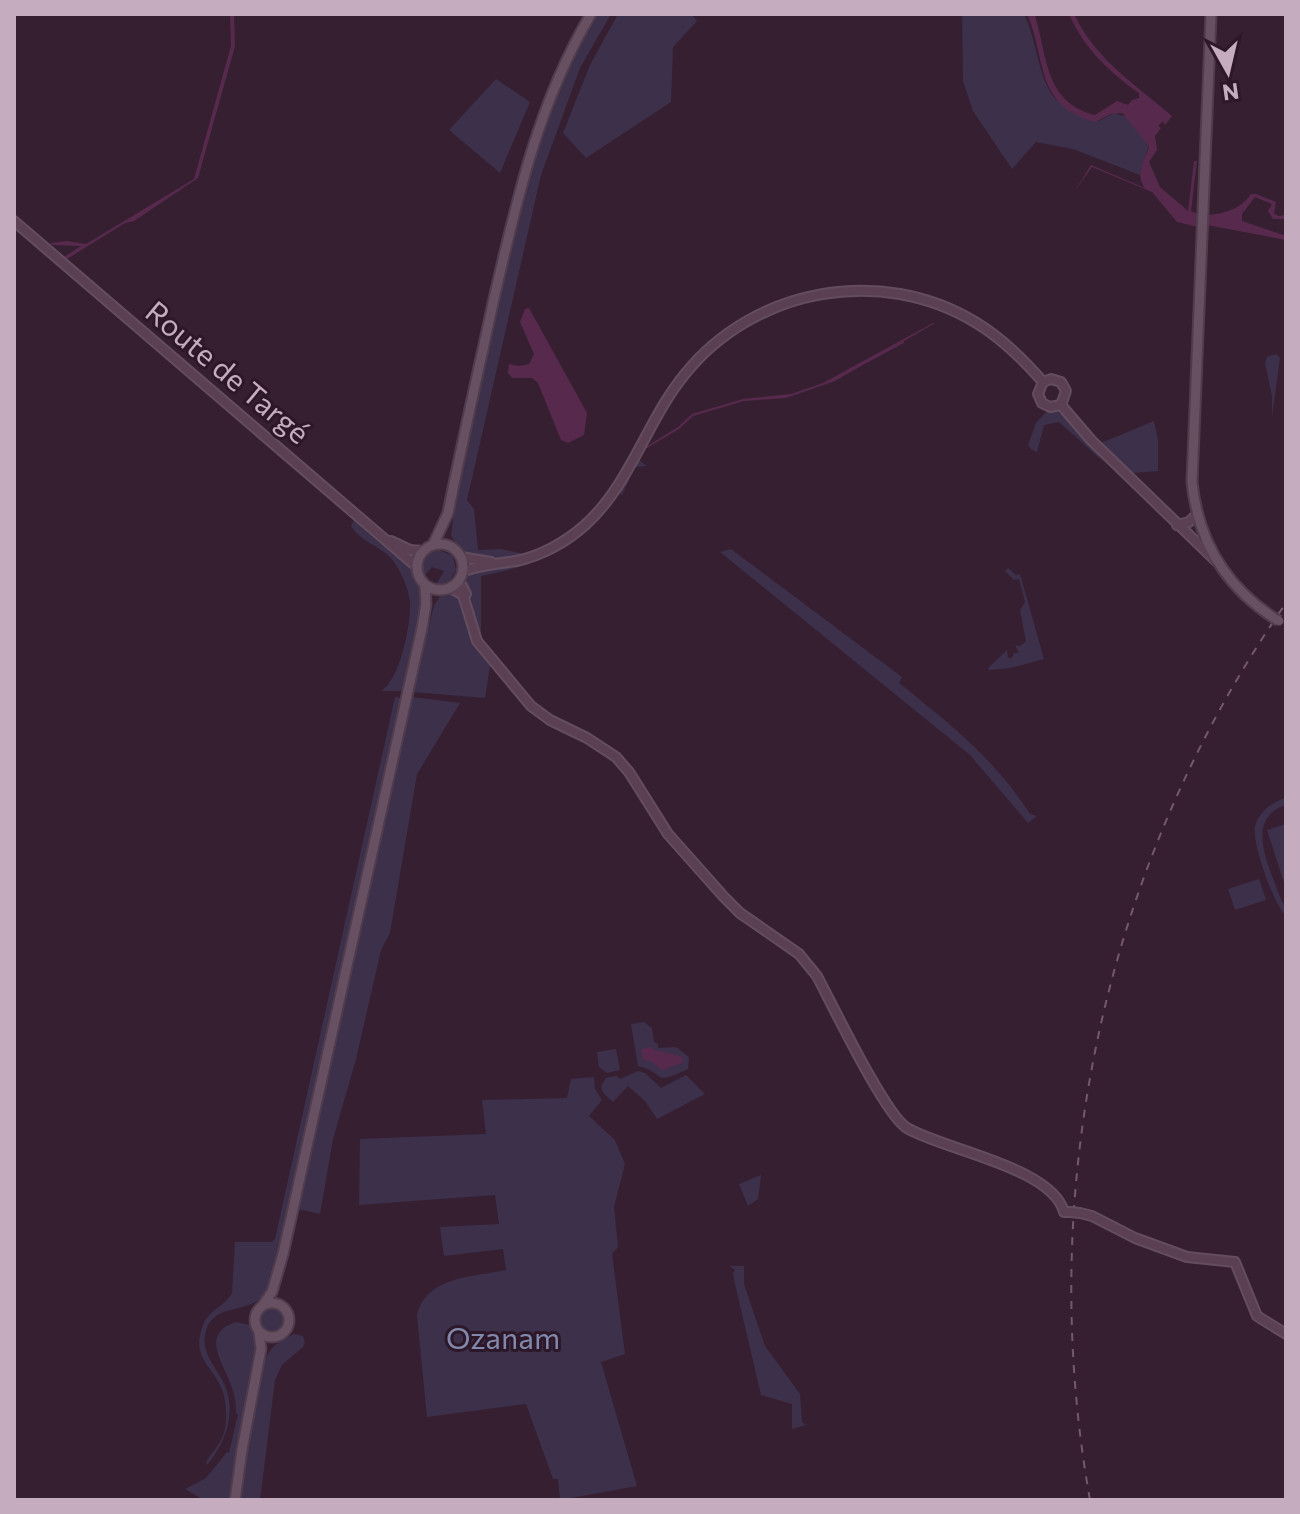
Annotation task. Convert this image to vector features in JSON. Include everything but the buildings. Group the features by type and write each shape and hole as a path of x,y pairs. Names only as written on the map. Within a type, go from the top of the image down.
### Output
{"main road":[{"path":"422,628 434,597 454,583 461,557 450,547 448,513 528,160 555,85 591,14"},
{"path":"1211,14 1191,472 1197,514 1216,562 1238,590 1280,622"},
{"path":"235,1500 261,1346 254,1318 272,1292 283,1254 422,628 425,586 416,566 448,513"},
{"path":"428,548 450,547"},
{"path":"425,586 454,583"},
{"path":"256,1374 277,1337 288,1326 289,1317 279,1291 283,1254"},
{"path":"263,1305 275,1303 285,1309"},
{"path":"259,1332 266,1337 277,1337"}],"street":[{"name":"Route de Targé","path":"14,221 416,566"},
{"path":"1043,382 1009,346 987,329 955,311 920,298 881,291 839,291 803,298 757,315 724,336 695,362 671,391 613,491 593,518 577,532 548,550 454,583 468,607 477,641 531,706 616,757 668,834 724,897 740,913 806,961 886,1103 902,1125 1043,1184 1058,1197 1064,1212 1089,1214 1135,1238 1187,1257 1235,1262 1257,1316 1286,1334"},
{"path":"1051,379 1061,382 1066,391 1061,405 1050,407 1042,403 1038,394 1043,382 1051,379"},
{"path":"1061,405 1091,440 1216,562"},
{"path":"1177,525 1189,522 1197,514"},
{"name":"Route de Targé","path":"383,537 410,550 428,548"},
{"path":"461,557 504,563"}],"green space":[{"path":"596,14 611,14 580,68 541,175 467,500 474,509 478,550 501,549 520,553 520,556 493,559 464,554 451,536 454,509 513,240 546,124 577,50"},
{"path":"618,14 691,14 697,21 673,47 671,102 586,158 563,133 590,65"},
{"path":"962,14 1024,14 1044,77 1055,99 1099,121 1114,113 1126,117 1149,144 1140,175 1073,149 1036,142 1012,169 973,111 963,81"},
{"path":"496,79 530,102 500,173 449,130"},
{"path":"1276,354 1280,358 1272,417 1272,396 1265,363 1267,357"},
{"path":"1047,411 1057,411 1063,416 1106,464 1059,422 1044,425 1037,452 1031,449 1028,445 1036,423"},
{"path":"1154,421 1158,440 1158,471 1132,473 1101,443"},
{"path":"636,458 647,466 635,467 622,495 619,493 606,512 576,540 542,559 481,576 481,639 465,583 467,575 523,563 583,531"},
{"path":"354,520 410,564 421,593 423,601 402,691 381,691 394,676 403,651 410,613 408,593 394,562 355,532 351,526"},
{"path":"731,549 902,677 899,683 970,743 1002,776 1030,814 1037,816 1028,823 970,755 720,552"},
{"path":"439,550 453,556 456,570 449,582 436,585 444,571 432,567 424,576 422,565 428,554"},
{"path":"1008,568 1016,575 1020,574 1044,659 989,670 1007,650 1008,658 1019,653 1015,645 1020,646 1026,641 1020,610 1025,602 1019,579 1014,580 1005,571"},
{"path":"453,592 462,600 471,637 494,667 490,666 485,698 413,692 434,605 441,595"},
{"path":"395,697 401,698 272,1281 257,1301 217,1315 205,1335 207,1353 227,1391 230,1413 225,1435 207,1465 223,1436 226,1411 221,1387 203,1359 200,1336 206,1320 232,1293 235,1242 272,1242 275,1239"},
{"path":"412,697 460,703 417,774 390,933 381,950 356,1059 333,1139 320,1214 298,1209"},
{"path":"1286,798 1286,805 1265,821 1262,833 1267,860 1286,907 1286,916 1260,860 1255,827 1262,812"},
{"path":"1286,824 1286,889 1267,830"},
{"path":"1259,879 1266,900 1235,910 1228,889"},
{"path":"644,1022 652,1028 658,1048 676,1047 689,1057 688,1069 663,1078 638,1066 631,1024"},
{"path":"616,1049 620,1070 607,1073 599,1067 597,1052"},
{"path":"638,1071 645,1073 661,1088 686,1075 705,1094 657,1119 645,1101 628,1086 613,1102 603,1093 601,1086 606,1078 616,1076 620,1079"},
{"name":"Ozanam","path":"594,1077 595,1089 602,1100 589,1116 615,1140 625,1164 614,1207 618,1247 612,1254 625,1354 601,1362 637,1486 560,1500 558,1479 553,1479 526,1404 427,1417 417,1316 422,1303 430,1293 452,1281 506,1270 503,1249 444,1256 440,1227 499,1224 495,1195 359,1205 360,1139 486,1134 482,1100 567,1098 571,1079"},
{"path":"761,1175 758,1199 748,1206 739,1184"},
{"path":"729,1266 744,1266 744,1284 765,1346 800,1394 802,1422 806,1425 792,1429 792,1404 761,1395 735,1284 735,1270"},
{"path":"272,1306 282,1310 286,1320 282,1330 272,1334 262,1330 258,1320 262,1310"},
{"path":"236,1322 249,1325 257,1340 257,1351 238,1445 231,1500 204,1500 185,1489 206,1478 229,1453 238,1414 216,1342 218,1334 225,1327"},
{"path":"294,1334 303,1336 305,1342 282,1365 275,1380 260,1500 240,1500 259,1376 273,1347"}],"shaded area":[{"path":"230,14 234,14 235,46 198,178 134,221 125,223 67,259 64,257 81,246 51,243 67,241 86,244 194,179 231,46"},
{"path":"1027,14 1035,16 1046,62 1057,89 1078,109 1095,115 1117,101 1128,105 1139,98 1139,93 1098,58 1069,14 1074,14 1105,58 1172,116 1165,125 1163,121 1158,126 1161,128 1155,136 1157,150 1149,162 1160,187 1188,211 1194,161 1197,161 1191,211 1198,214 1198,227 1177,222 1152,192 1092,167 1074,192 1091,165 1145,188 1140,172 1149,146 1122,113 1111,114 1095,122 1075,115 1061,105 1046,79"},
{"path":"1251,194 1276,202 1274,213 1286,215 1286,219 1273,219 1268,211 1272,204 1255,197 1242,214 1242,221 1286,236 1286,240 1207,225 1207,215 1232,210"},
{"path":"529,308 587,413 584,435 568,443 561,440 538,383 532,378 512,378 508,373 509,364 529,364 534,354 520,322 525,309"},
{"path":"933,323 835,381 786,398 744,401 693,416 679,429 641,450 678,427 692,414 743,399 791,394 823,383"},
{"path":"651,1047 680,1056 682,1063 662,1070 643,1059 641,1049"}],"waterway":[{"path":"866,362 903,342"}],"railway":[{"path":"1090,1500 1075,1383 1072,1265 1080,1148 1099,1032 1130,919 1171,809 1223,703 1286,603"}]}
